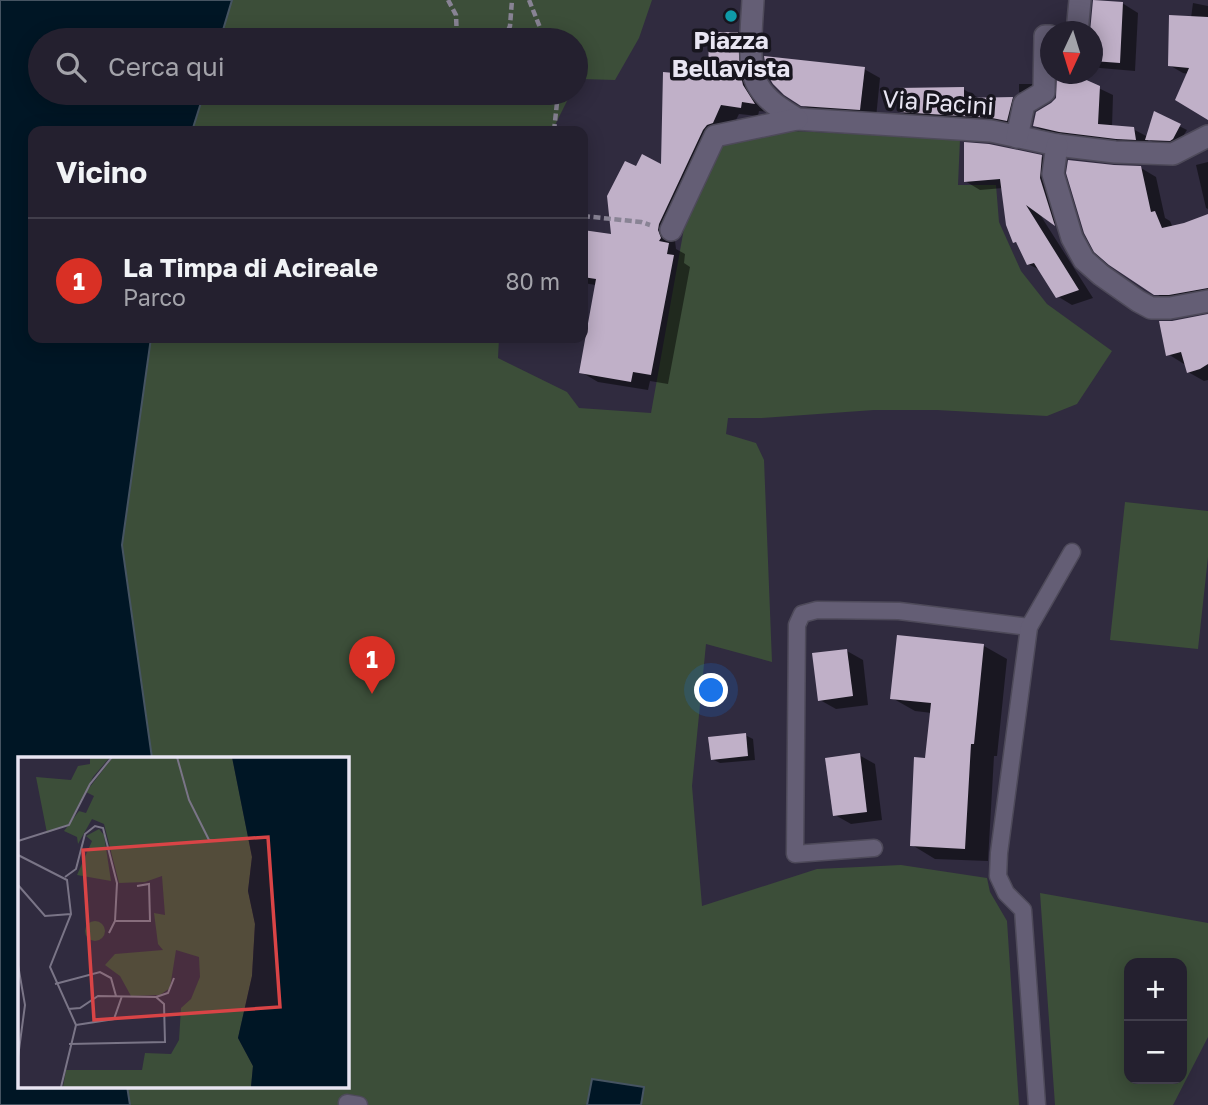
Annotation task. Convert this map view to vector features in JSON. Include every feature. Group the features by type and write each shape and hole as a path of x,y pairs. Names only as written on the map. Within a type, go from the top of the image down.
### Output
{"street":[{"path":"753,0 752,67 758,86 775,106 797,119"},
{"path":"1078,21 1080,0"},
{"path":"1017,137 1024,104 1044,92 1044,84"},
{"name":"Via Pacini","path":"671,230 715,136 797,119 991,131 1057,145 1115,152 1173,154 1208,136"},
{"path":"1057,145 1053,174 1072,238 1084,260 1138,302 1151,308 1170,309 1208,301"}],"lane":[{"path":"1037,1105 1023,910 1006,893 998,876 999,853 1029,627 1072,552"},
{"path":"874,848 795,854 797,625 802,614 817,610 899,611 1029,627"}],"path":[{"path":"448,0 456,15 457,28"},
{"path":"509,28 512,0"},
{"path":"529,0 540,28"},
{"path":"555,126 557,105"},
{"path":"588,217 641,222 671,230"}],"green space":[{"path":"232,0 652,0 639,38 615,80 588,79 588,28 224,28"},
{"path":"200,105 565,105 554,126 194,126"},
{"path":"772,130 960,139 958,185 996,185 999,222 1021,271 1047,304 1112,351 1077,404 1047,416 937,410 874,410 728,418 726,434 756,443 764,460 772,662 706,644 692,786 702,906 817,869 901,865 987,878 990,892 1007,921 1019,1105 130,1105 127,1088 348,1088 348,757 152,757 122,545 150,343 499,343 498,358 567,392 579,408 651,413 686,217 719,145"},
{"path":"1125,502 1208,511 1208,557 1198,649 1110,640"},
{"path":"1040,893 1208,923 1208,1037 1187,1078 1187,958 1124,958 1124,1084 1184,1084 1173,1105 1055,1105"}],"water":[{"path":"0,0 232,0 224,28 28,28 28,105 200,105 194,126 28,126 28,343 150,343 122,545 152,757 18,757 18,1088 127,1088 130,1105 0,1105"},
{"path":"592,1079 644,1087 641,1105 587,1105"}],"building":[{"path":"1093,0 1123,2 1120,63 1103,62 1103,21 1091,21"},
{"path":"1169,15 1208,17 1208,120 1175,100 1189,68 1168,66"},
{"path":"709,32 738,32 743,85 755,104 742,102 741,108 721,105 713,123 703,130 659,224 659,241 669,243 667,254 674,255 651,375 633,372 631,382 579,373 584,343 588,343 588,323 596,279 588,278 588,231 611,234 607,196 625,161 636,166 642,154 661,164 663,72 708,76"},
{"path":"764,56 865,67 860,110 801,106 773,84 767,74"},
{"path":"1057,84 1100,86 1098,124 1134,127 1136,140 1059,132 1033,126 1036,112 1056,98"},
{"path":"964,87 964,98 1013,97 1007,121 899,112 897,88"},
{"path":"1154,111 1181,124 1170,141 1145,140"},
{"path":"964,142 989,144 1042,155 1040,178 1055,226 1026,205 1079,290 1056,298 1034,263 1027,265 1016,242 1013,243 1006,225 1000,179 964,182"},
{"path":"1068,160 1141,166 1151,212 1155,211 1162,228 1208,214 1208,288 1154,295 1094,252 1084,233 1066,173"},
{"path":"1208,314 1208,364 1187,373 1181,352 1166,356 1159,321"},
{"path":"897,635 984,644 974,744 971,744 965,849 910,846 914,757 925,758 931,703 890,699"},
{"path":"847,649 853,696 818,701 812,653"},
{"path":"746,733 748,756 711,760 708,737"},
{"path":"860,753 867,812 833,816 825,758"}],"place":[{"name":"Piazza Bellavista","path":"731,16"},
{"name":"La Timpa di Acireale","path":"372,694"}]}
